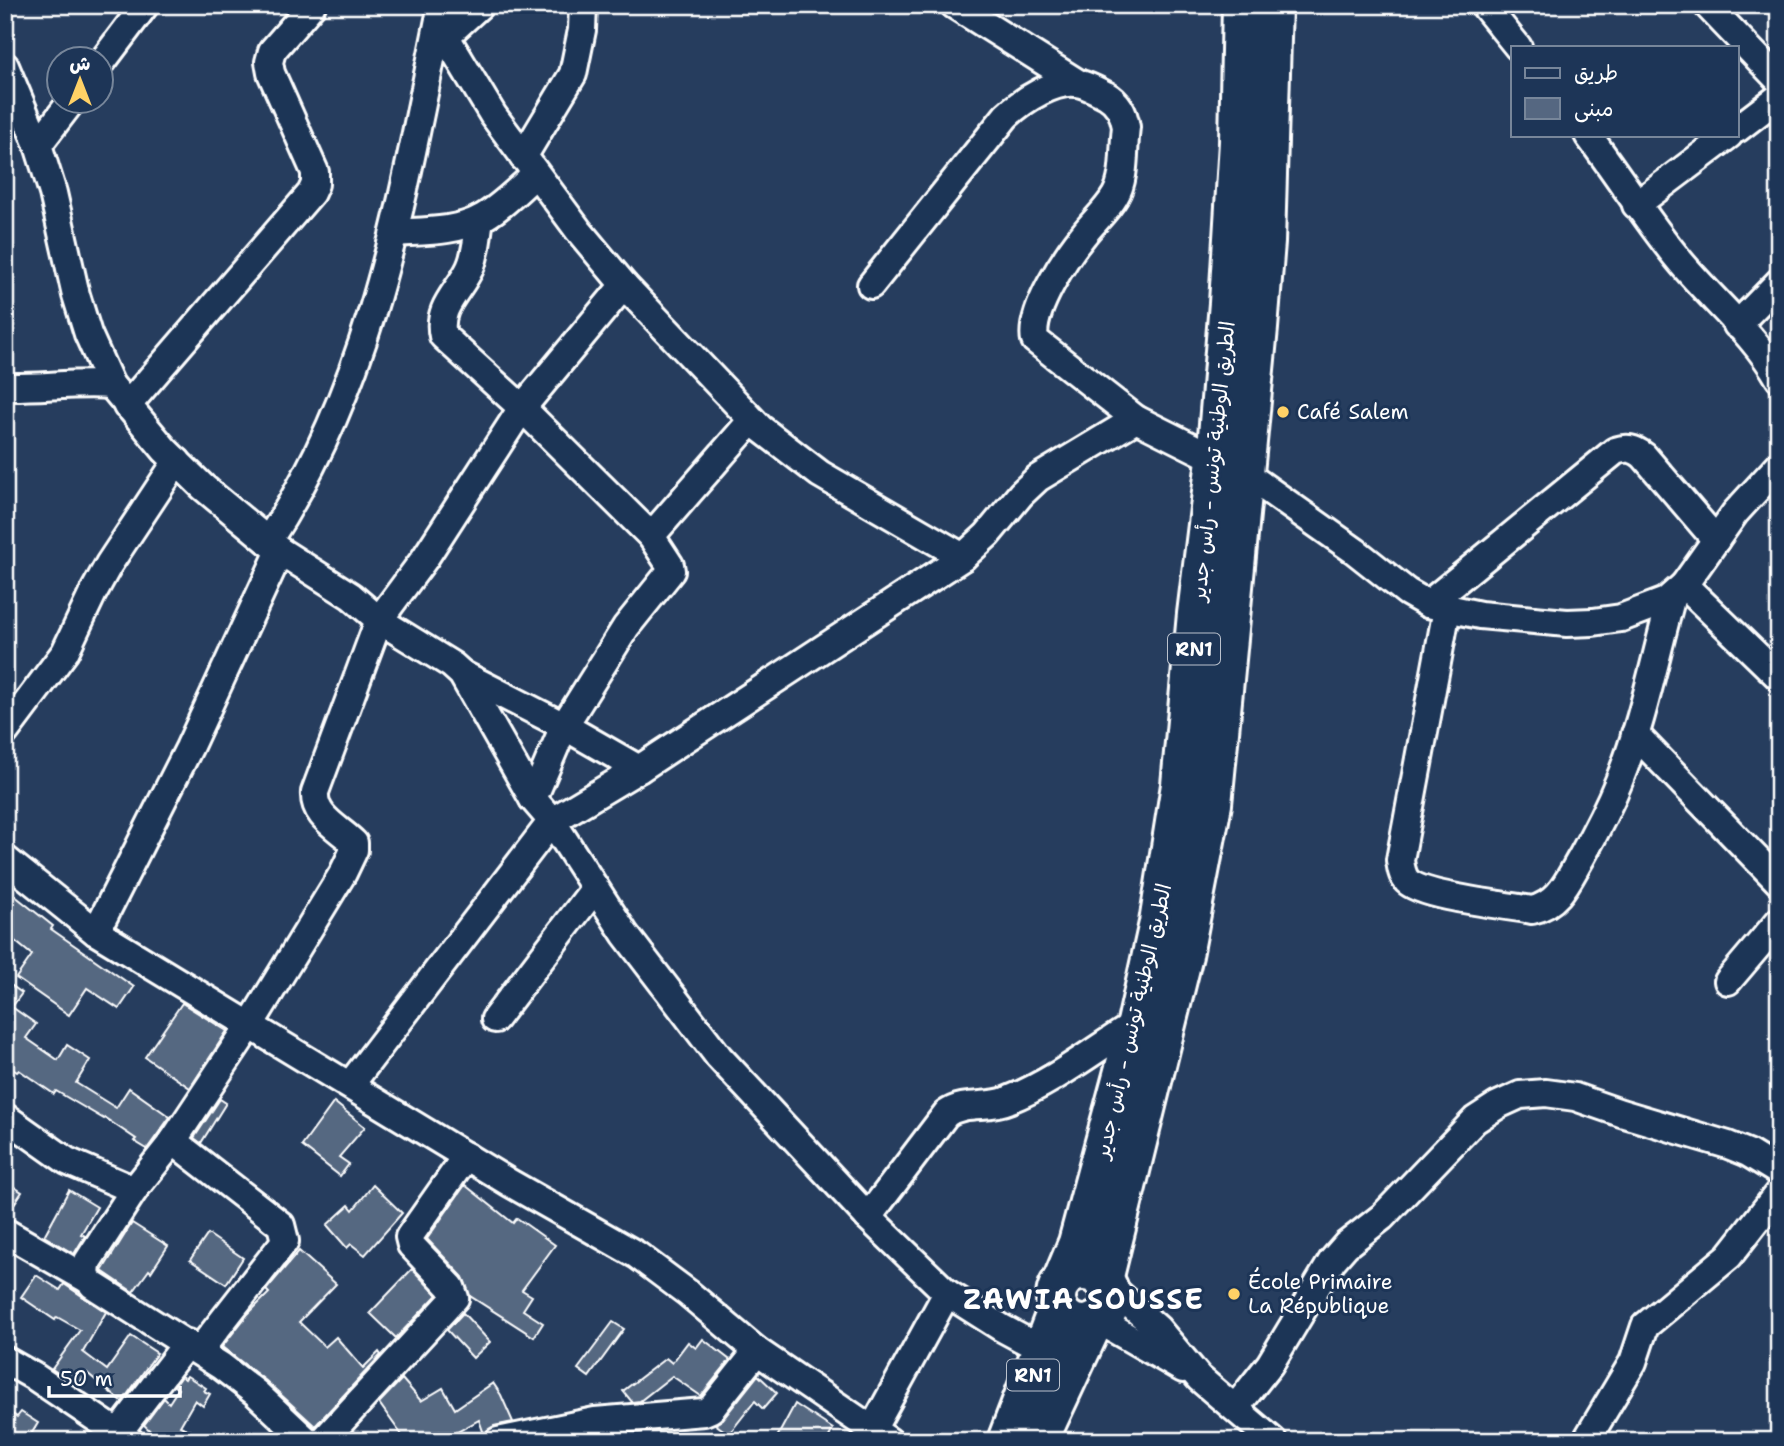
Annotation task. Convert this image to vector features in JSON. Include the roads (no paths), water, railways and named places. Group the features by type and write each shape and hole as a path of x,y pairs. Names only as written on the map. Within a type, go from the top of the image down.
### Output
{"highway":[{"name":"الطريق الوطنية تونس - رأس جدير","path":"1104,1280 1183,955 1212,804 1223,677 1231,467 1230,303 1239,142 1242,5"},
{"name":"الطريق الوطنية تونس - رأس جدير","path":"1007,1441 1043,1350 1078,1243 1137,1023 1159,923 1181,785 1197,614 1231,467 1265,242 1272,5"},
{"path":"1095,1322 1085,1325 1069,1321 1060,1293 1079,1271 1096,1274 1104,1280"},
{"name":"RN1","path":"1038,1441 1095,1322 1103,1315 1110,1302 1104,1280"}],"street":[{"path":"114,46 145,5"},
{"path":"119,395 311,193 315,184 315,172 271,73 269,62 272,51 312,5"},
{"path":"96,932 189,748 292,504 332,424 356,365 375,307 394,233 439,42 442,5"},
{"path":"439,42 480,5"},
{"path":"394,233 452,227 480,219 529,166 573,74 582,30 583,5"},
{"path":"1484,5 1517,46"},
{"path":"1707,5 1779,80"},
{"path":"963,8 1078,83 1113,100 1125,118 1119,187 1061,268 1035,319 1034,333 1041,346 1136,419 1231,467 1354,551 1406,592 1438,607 1515,619 1593,622 1621,618 1666,601 1678,590 1735,513 1779,465"},
{"path":"439,42 529,166 624,285 752,420 820,474 962,557"},
{"path":"5,66 38,145 53,193 76,295 88,334 119,395 177,461 203,487 274,546 351,596 379,620 462,674 564,726 639,769"},
{"path":"871,285 1006,116 1031,96 1048,89 1078,83"},
{"path":"1738,128 1779,97"},
{"path":"38,145 60,116"},
{"path":"1589,136 1636,205 1680,262 1737,325 1779,379"},
{"path":"1636,205 1728,136"},
{"path":"480,219 470,270 442,311 443,336 522,408 651,536 670,565 671,572 626,627 564,726 533,799"},
{"path":"1737,325 1779,282"},
{"path":"87,1279 88,1261 134,1189 173,1141 250,1025 343,873 354,850 354,843 317,811 315,792 379,620 425,558 522,408 624,285"},
{"path":"5,387 39,388 78,383 119,395"},
{"path":"350,1085 552,821 639,769 962,557 987,535 1038,478 1136,419"},
{"path":"651,536 752,420"},
{"path":"1678,590 1619,780 1600,823 1563,890 1545,907 1532,910 1425,891 1404,878 1400,860 1438,607 1615,451 1623,448 1631,448 1644,456 1716,540"},
{"path":"5,732 65,652 109,564 177,461"},
{"path":"1678,590 1779,677"},
{"path":"462,674 533,799 552,821 625,934 719,1057 867,1217 947,1293 1043,1350"},
{"path":"1635,734 1779,882"},
{"path":"9,871 96,932 466,1156 637,1255 757,1350 880,1435 947,1293"},
{"path":"495,1019 595,888"},
{"path":"1728,981 1779,921"},
{"path":"867,1217 946,1114 955,1107 1007,1101 1043,1082 1137,1023"},
{"path":"1236,1407 1270,1364 1332,1261 1346,1245 1382,1217 1475,1120 1520,1095 1546,1093 1575,1097 1728,1144 1779,1172"},
{"path":"5,1117 67,1161 134,1189"},
{"path":"5,1360 124,1437 193,1347 285,1241 281,1225 173,1141"},
{"path":"323,1441 455,1298 451,1287 411,1245 409,1237 466,1156"},
{"path":"1586,1441 1633,1362 1645,1326 1728,1256 1779,1192"},
{"path":"5,1232 87,1279 193,1347 256,1393 307,1441"},
{"path":"1104,1280 1158,1329 1199,1378"},
{"path":"1095,1322 1199,1378 1273,1441"},
{"path":"498,1441 589,1431 704,1412 710,1409 757,1350"}],"place":[{"name":"Café Salem","path":"1283,412"},
{"name":"École Primaire La République","path":"1234,1294"}],"district":[{"name":"ZAWIA SOUSSE","path":"1084,1299"}]}
